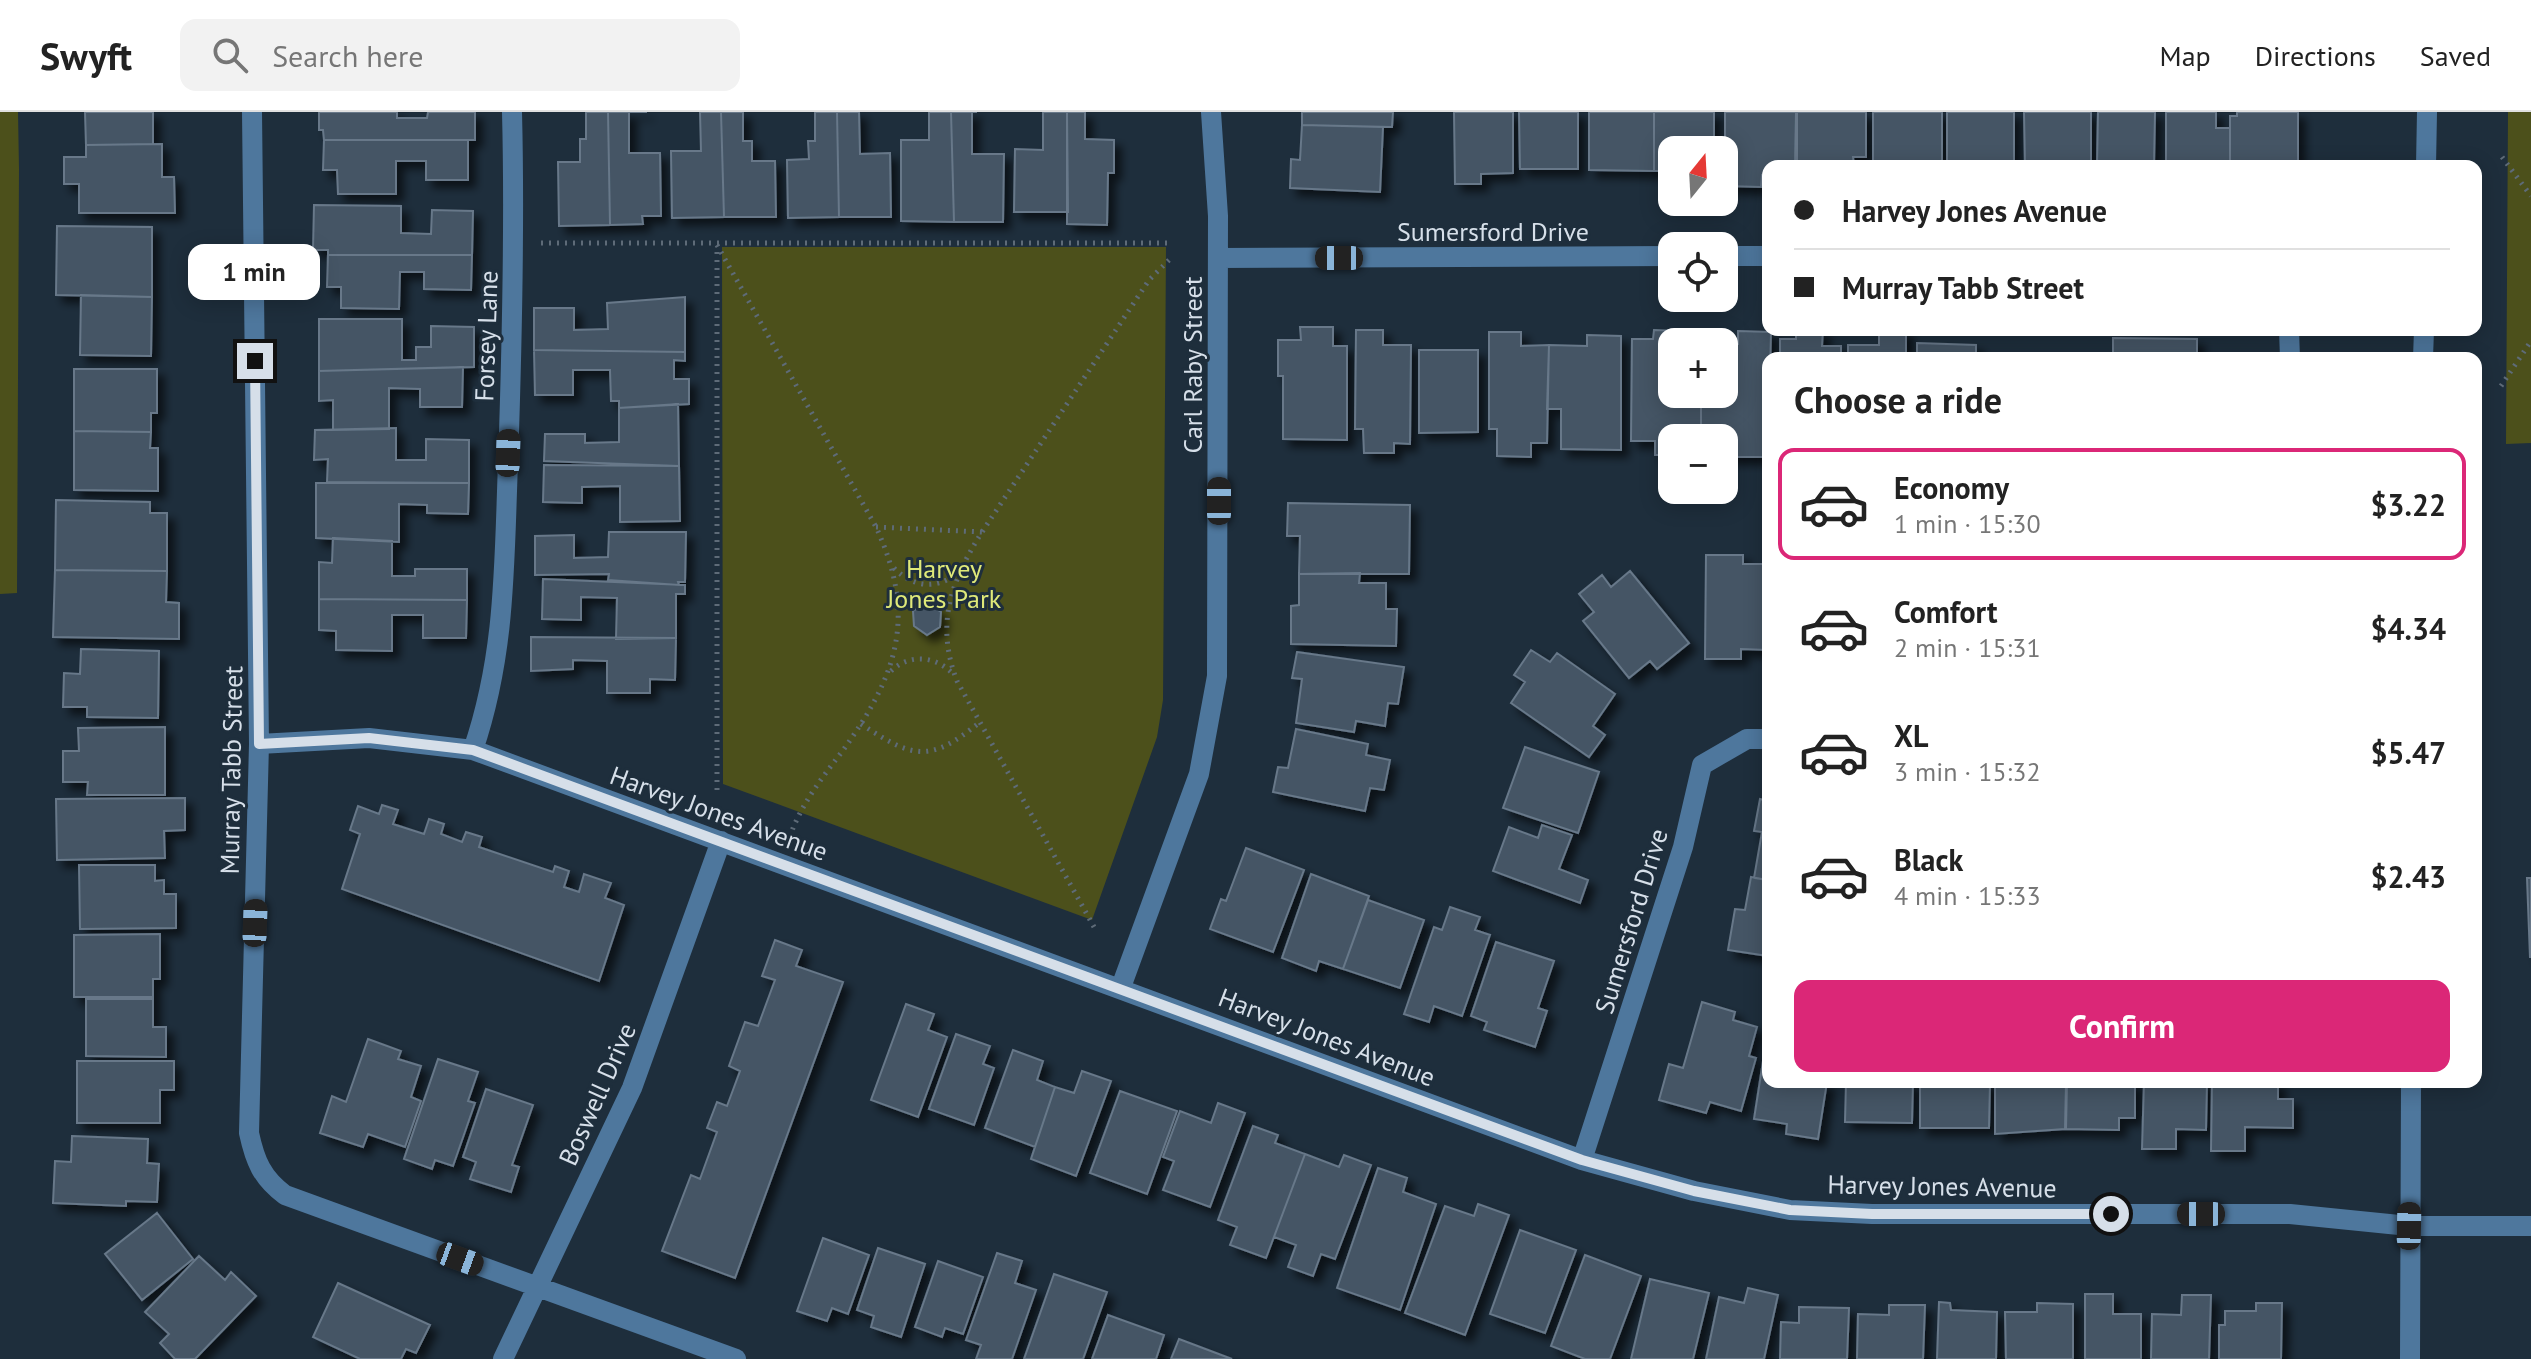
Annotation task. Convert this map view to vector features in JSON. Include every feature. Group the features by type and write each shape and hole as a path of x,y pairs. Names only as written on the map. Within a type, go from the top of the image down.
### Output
{"street":[{"name":"Murray Tabb Street","path":"252,112 259,744 249,1133 255,1160 268,1182 285,1195 736,1359"},
{"name":"Forsey Lane","path":"473,750 490,701 501,633 516,243 512,112"},
{"name":"Carl Raby Street","path":"1121,987 1199,774 1217,676 1218,258 1211,112"},
{"path":"2426,160 2427,112"},
{"name":"Sumersford Drive","path":"1218,258 1658,256"},
{"path":"1738,256 1762,256"},
{"name":"Harvey Jones Avenue","path":"259,744 369,738 473,750 1121,987 1582,1160 1694,1191 1790,1210 1872,1214 2290,1214 2409,1226 2531,1226"},
{"name":"Sumersford Drive","path":"1582,1160 1683,847 1702,765 1747,739 1762,739"},
{"name":"Boswell Drive","path":"503,1359 636,1080 721,841"},
{"path":"2410,1359 2411,1088"}],"path":[{"path":"2502,157 2531,196"},
{"path":"516,243 1169,243"},
{"path":"717,245 876,527 892,566 899,598 898,645 891,671 861,724 796,818 781,864"},
{"path":"717,245 717,790"},
{"path":"1094,927 955,676 948,646 949,601 957,573 982,532 1140,293 1169,260"},
{"path":"2501,386 2531,341"},
{"path":"876,527 982,532"},
{"path":"892,566 910,581 921,584 933,585 957,573"},
{"path":"891,671 899,664 924,658 943,664 955,676"},
{"path":"861,724 895,746 929,752 943,750 980,721"}],"green space":[{"path":"0,112 18,112 19,169 17,593 0,594"},
{"path":"2508,112 2531,112 2531,443 2506,444"},
{"name":"Harvey Jones Park","path":"722,247 1166,247 1163,700 1157,737 1092,920 723,784"}],"building":[{"path":"85,112 153,112 153,144 86,145"},
{"path":"319,112 397,112 397,118 427,118 428,112 475,112 475,140 324,140 323,130 319,130"},
{"path":"586,112 608,112 610,225 559,226 558,162 580,162 580,139 586,139"},
{"path":"608,112 629,112 629,153 660,153 661,216 642,216 643,224 610,225"},
{"path":"700,112 721,112 724,217 672,218 671,151 701,151"},
{"path":"721,112 743,112 743,141 752,141 752,161 775,161 776,217 724,217"},
{"path":"815,112 837,112 839,217 788,218 787,160 809,159 808,141 815,141"},
{"path":"837,112 859,112 860,154 890,153 891,217 839,217"},
{"path":"929,112 951,112 954,222 901,221 901,140 929,140"},
{"path":"951,112 972,112 972,154 1004,154 1003,222 954,222"},
{"path":"1043,112 1067,112 1068,212 1014,212 1015,149 1043,150"},
{"path":"1067,112 1085,112 1085,139 1114,140 1114,173 1108,173 1107,225 1067,224"},
{"path":"1302,112 1393,112 1392,127 1302,125"},
{"path":"1454,112 1513,112 1513,173 1481,174 1481,184 1455,184"},
{"path":"1519,112 1578,112 1578,169 1520,169"},
{"path":"1589,112 1654,112 1654,171 1589,170"},
{"path":"1654,112 1714,112 1714,136 1658,136 1658,171 1654,171"},
{"path":"1725,112 1796,112 1795,160 1762,160 1761,187 1738,186 1738,136 1725,136"},
{"path":"1797,112 1866,112 1866,157 1853,157 1853,160 1797,160"},
{"path":"1873,112 1942,112 1942,160 1873,160"},
{"path":"1947,112 2014,112 2014,160 1947,160"},
{"path":"2024,112 2091,112 2091,160 2025,160"},
{"path":"2098,112 2155,112 2154,160 2097,160"},
{"path":"2166,112 2216,112 2216,128 2230,128 2230,160 2166,160"},
{"path":"2237,112 2298,112 2298,160 2230,160 2230,116 2237,116"},
{"path":"1302,125 1383,127 1380,192 1290,188 1291,159 1300,160"},
{"path":"324,140 468,140 468,180 426,180 426,161 396,161 396,194 338,194 337,170 323,170"},
{"path":"162,144 162,177 174,177 175,213 79,213 79,184 64,184 64,157 86,157 86,145"},
{"path":"314,205 401,206 401,233 431,234 432,210 473,211 472,255 328,255 328,250 313,250"},
{"path":"57,226 152,227 152,297 56,295"},
{"path":"328,255 472,255 471,290 424,289 424,272 400,272 399,309 341,308 341,287 327,287"},
{"path":"81,295 152,297 151,356 80,355"},
{"path":"685,297 685,352 534,350 534,308 574,308 574,330 608,329 607,303"},
{"path":"319,319 402,319 402,360 416,360 416,347 431,347 431,326 474,327 474,367 319,371"},
{"path":"1300,327 1333,327 1333,346 1347,346 1347,440 1283,439 1283,376 1278,376 1278,340 1301,340"},
{"path":"1356,330 1383,330 1383,345 1411,345 1410,444 1394,443 1394,453 1364,453 1363,429 1355,429"},
{"path":"1654,330 1658,330 1658,408 1701,408 1701,424 1658,424 1658,455 1655,455 1655,441 1631,441 1632,339 1653,339"},
{"path":"1738,331 1762,332 1762,336 1771,336 1771,352 1762,352 1762,457 1738,457 1738,424 1701,424 1701,408 1738,408"},
{"path":"1489,332 1521,332 1521,346 1549,345 1547,443 1531,443 1531,457 1497,456 1497,429 1489,429"},
{"path":"1587,335 1621,336 1621,450 1561,449 1561,409 1547,409 1549,345 1587,346"},
{"path":"1796,336 1823,336 1822,346 1841,346 1841,352 1780,352 1780,339 1796,339"},
{"path":"1879,336 1906,336 1906,352 1848,352 1848,345 1879,345"},
{"path":"2113,338 2197,339 2197,352 2113,352"},
{"path":"1917,343 1976,345 1976,352 1917,352"},
{"path":"534,350 685,352 685,361 674,360 674,379 689,379 689,404 619,408 619,401 611,401 610,370 573,370 573,395 535,395"},
{"path":"1419,350 1478,350 1478,432 1419,433"},
{"path":"463,367 462,407 420,407 420,389 389,388 389,429 333,430 333,400 319,401 319,371"},
{"path":"74,369 157,369 157,413 151,413 151,432 74,431"},
{"path":"678,404 679,466 544,461 545,434 585,434 585,443 619,442 619,408"},
{"path":"396,428 396,460 426,460 426,439 469,440 469,483 327,482 328,459 314,460 315,430"},
{"path":"74,431 151,432 150,448 158,448 158,491 74,490"},
{"path":"544,465 679,466 680,521 620,522 620,486 582,487 582,503 543,502"},
{"path":"316,483 469,483 468,514 427,513 427,505 399,504 399,542 316,538"},
{"path":"56,500 150,502 150,513 167,513 167,571 55,570"},
{"path":"1288,503 1410,505 1409,574 1299,574 1300,536 1287,536"},
{"path":"609,532 686,532 685,582 678,582 679,585 608,580 609,574 535,575 535,536 574,535 574,558 608,557"},
{"path":"333,538 392,541 392,576 415,576 415,569 467,569 467,600 319,599 319,562 332,563"},
{"path":"1706,555 1743,555 1743,564 1762,564 1762,650 1741,649 1741,659 1705,659"},
{"path":"55,570 167,571 166,602 179,603 179,639 53,637"},
{"path":"1630,571 1689,643 1657,669 1650,661 1629,678 1583,621 1594,612 1579,594 1602,575 1611,587"},
{"path":"1360,573 1359,583 1386,583 1386,609 1397,609 1396,646 1291,644 1291,606 1299,605 1299,574"},
{"path":"543,579 685,585 685,594 676,594 676,638 616,639 617,598 581,597 581,620 542,619"},
{"path":"319,599 467,600 466,638 423,638 423,615 392,615 392,651 336,650 336,631 319,630"},
{"path":"927,602 941,612 940,627 927,635 914,626 913,611"},
{"path":"531,637 676,638 675,680 650,679 650,693 607,693 607,661 573,660 573,669 531,671"},
{"path":"81,649 159,651 158,718 87,717 87,707 63,707 64,673 80,674"},
{"path":"1531,650 1550,662 1557,653 1615,694 1593,726 1605,735 1589,757 1511,703 1525,682 1514,675"},
{"path":"1297,652 1404,667 1398,704 1388,703 1385,726 1356,721 1354,732 1296,723 1302,679 1292,678"},
{"path":"165,727 165,795 87,795 88,782 63,782 63,751 79,751 78,728"},
{"path":"1296,729 1368,744 1366,755 1390,760 1384,790 1370,788 1365,811 1273,792 1278,767 1288,768"},
{"path":"1525,747 1599,772 1578,833 1503,808"},
{"path":"185,798 185,830 164,831 165,858 57,860 56,799"},
{"path":"1760,799 1762,832 1754,831"},
{"path":"382,805 398,810 393,824 424,834 429,819 444,824 441,834 462,842 466,832 482,837 479,847 553,872 555,866 569,871 564,887 579,892 584,874 611,883 605,898 624,905 599,981 342,889 360,834 350,830 358,806 379,814"},
{"path":"1542,825 1572,835 1559,869 1588,880 1580,903 1493,871 1509,827 1538,838"},
{"path":"1762,832 1762,879 1754,878"},
{"path":"1246,848 1304,870 1273,952 1210,929 1221,899 1226,901"},
{"path":"79,865 155,865 155,881 164,880 164,894 176,894 176,928 80,929"},
{"path":"1311,874 1369,896 1343,969 1319,961 1316,971 1282,958"},
{"path":"1751,877 1762,879 1762,955 1728,950 1735,909 1745,910"},
{"path":"2527,878 2531,878 2531,957 2530,957"},
{"path":"1368,900 1424,920 1400,988 1343,969"},
{"path":"1450,907 1480,917 1475,930 1490,935 1462,1016 1434,1006 1429,1022 1404,1014 1434,927 1442,930"},
{"path":"160,934 160,979 153,979 153,997 74,997 74,935"},
{"path":"775,940 802,950 796,966 843,982 735,1278 662,1251 691,1175 700,1179 717,1132 707,1128 717,1102 727,1106 740,1071 729,1066 745,1022 758,1026 775,980 762,976"},
{"path":"1496,942 1554,961 1538,1008 1547,1011 1535,1047 1484,1030 1487,1022 1471,1016"},
{"path":"86,999 153,999 153,1027 166,1027 166,1057 86,1056"},
{"path":"1702,1002 1735,1012 1733,1020 1757,1027 1749,1056 1756,1058 1741,1111 1710,1102 1706,1113 1659,1100 1669,1064 1683,1068"},
{"path":"906,1004 934,1014 928,1030 947,1037 918,1117 871,1100"},
{"path":"956,1034 990,1046 983,1064 994,1068 974,1125 929,1109"},
{"path":"368,1039 401,1051 398,1059 421,1066 411,1097 421,1101 405,1147 368,1134 363,1147 320,1133 332,1096 346,1102"},
{"path":"1013,1050 1043,1061 1037,1080 1055,1087 1035,1147 985,1128"},
{"path":"438,1059 478,1072 468,1101 475,1103 453,1166 435,1160 432,1169 404,1159"},
{"path":"77,1061 174,1061 174,1090 160,1090 160,1123 77,1123"},
{"path":"1762,1068 1762,1088 1826,1088 1818,1139 1786,1134 1787,1124 1754,1119"},
{"path":"1082,1071 1111,1081 1076,1176 1031,1159 1055,1087 1074,1093"},
{"path":"1846,1088 1913,1088 1912,1123 1845,1122"},
{"path":"1920,1088 1990,1088 1989,1128 1920,1128"},
{"path":"1995,1088 2066,1088 2065,1129 1995,1134"},
{"path":"2067,1088 2135,1088 2135,1118 2119,1118 2119,1130 2066,1129"},
{"path":"2144,1088 2207,1088 2206,1130 2176,1129 2176,1149 2142,1149"},
{"path":"2212,1088 2278,1088 2278,1099 2293,1099 2293,1128 2245,1127 2245,1151 2211,1151"},
{"path":"486,1089 533,1105 512,1165 519,1167 511,1192 470,1179 476,1162 463,1157"},
{"path":"1120,1091 1177,1111 1147,1194 1090,1173"},
{"path":"1218,1103 1245,1113 1210,1207 1163,1190 1174,1161 1163,1157 1180,1111 1211,1123"},
{"path":"1253,1126 1278,1135 1275,1143 1305,1154 1266,1258 1230,1245 1237,1227 1218,1220"},
{"path":"72,1136 148,1139 147,1163 159,1164 157,1202 126,1201 126,1206 53,1203 55,1161 71,1162"},
{"path":"1305,1154 1339,1167 1344,1155 1371,1165 1335,1259 1321,1254 1313,1276 1288,1267 1296,1245 1274,1237"},
{"path":"1378,1168 1407,1178 1403,1192 1436,1204 1400,1310 1337,1288"},
{"path":"1478,1204 1509,1215 1465,1335 1405,1313 1445,1206 1474,1216"},
{"path":"157,1213 193,1259 142,1300 105,1254"},
{"path":"1520,1230 1576,1250 1545,1333 1490,1314"},
{"path":"823,1238 869,1255 848,1314 832,1308 827,1321 797,1311"},
{"path":"878,1248 925,1264 901,1337 871,1327 874,1316 857,1310"},
{"path":"997,1253 1022,1261 1015,1283 1036,1290 1012,1359 976,1359 981,1345 966,1340"},
{"path":"1585,1255 1641,1276 1610,1359 1585,1359 1551,1346"},
{"path":"199,1256 225,1280 231,1272 256,1296 195,1359 175,1359 160,1343 169,1334 145,1312"},
{"path":"938,1261 983,1277 963,1334 945,1328 942,1337 915,1327"},
{"path":"1054,1274 1107,1292 1083,1359 1024,1359"},
{"path":"1650,1279 1709,1293 1693,1359 1631,1359"},
{"path":"338,1283 430,1325 416,1353 406,1349 401,1359 360,1359 313,1337"},
{"path":"1748,1288 1778,1295 1764,1359 1706,1359 1719,1297 1744,1303"},
{"path":"2085,1294 2113,1294 2113,1314 2141,1314 2141,1359 2085,1359"},
{"path":"2182,1295 2211,1295 2209,1359 2151,1359 2152,1314 2181,1315"},
{"path":"1939,1302 1950,1303 1951,1310 1997,1312 1996,1359 1937,1359"},
{"path":"2037,1303 2073,1304 2073,1359 2006,1359 2005,1312 2037,1312"},
{"path":"2256,1303 2282,1303 2281,1359 2219,1359 2219,1325 2225,1325 2225,1311 2256,1311"},
{"path":"1889,1305 1925,1305 1923,1359 1857,1359 1858,1314 1889,1315"},
{"path":"1799,1307 1849,1308 1847,1359 1780,1359 1781,1322 1799,1323"},
{"path":"1108,1315 1164,1335 1156,1359 1092,1359"},
{"path":"1179,1339 1232,1359 1171,1359"}],"route":[{"path":"255,361 259,744 369,738 473,750 1121,987 1582,1160 1694,1191 1790,1210 1872,1214 2111,1214"}]}
